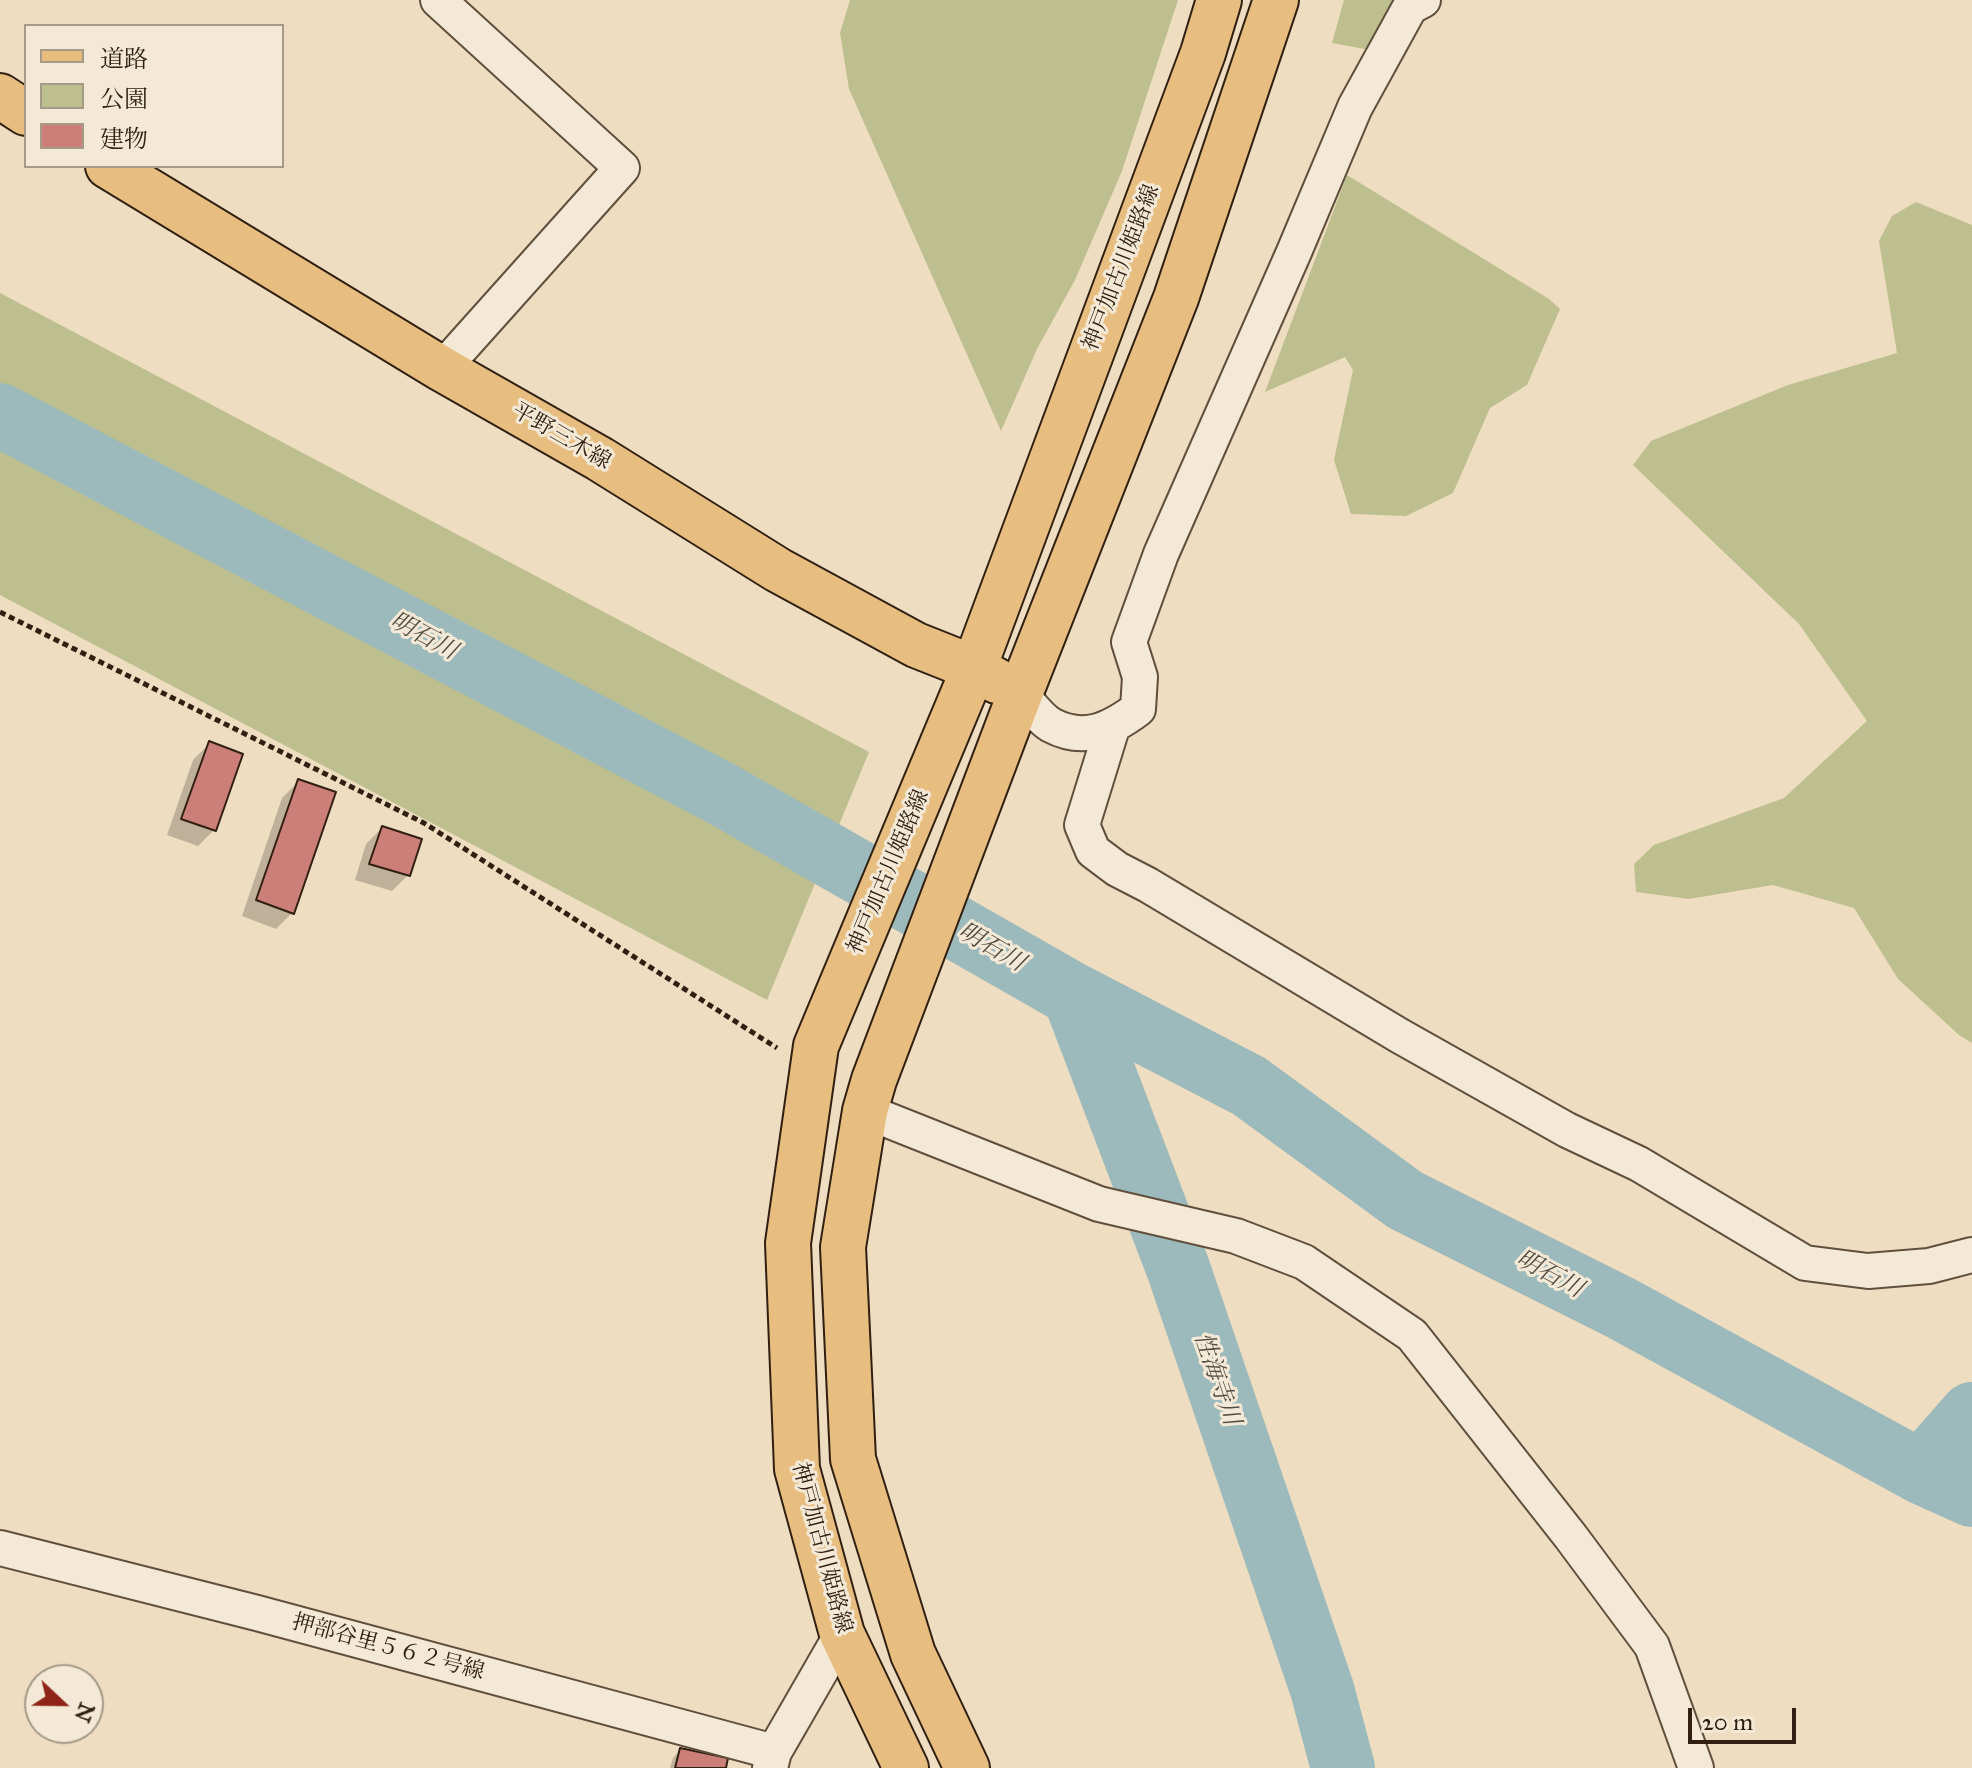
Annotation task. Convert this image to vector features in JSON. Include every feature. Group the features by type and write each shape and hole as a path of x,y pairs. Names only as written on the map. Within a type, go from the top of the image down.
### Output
{"main road":[{"name":"神戸加古川姫路線","path":"906,1768 842,1634 797,1469 788,1243 814,1065 974,668 1203,53 1219,0"},
{"path":"967,1768 913,1654 853,1459 843,1247 869,1096 1020,694 1176,298 1276,0"},
{"path":"0,96 24,112"},
{"name":"平野三木線","path":"111,168 442,369 600,459 778,570 916,645 974,668 1020,694"}],"street":[{"path":"438,0 622,168 442,369"},
{"path":"1020,694 1050,725 1084,734 1112,728 1138,709 1140,677 1129,642 1161,554 1355,107 1410,7 1423,0"},
{"path":"1112,728 1082,825 1093,851 1117,869 1567,1130 1639,1164 1805,1263 1868,1271 1929,1266 1972,1255"},
{"path":"869,1096 1099,1204 1236,1236 1304,1262 1412,1335 1571,1537 1652,1646 1696,1768"},
{"name":"押部谷里５６２号線","path":"0,1548 273,1617 772,1760"},
{"path":"772,1760 842,1634"}],"path":[{"path":"0,612 424,823 772,1043 814,1065"}],"green space":[{"path":"850,0 1178,0 1122,171 1075,280 1037,349 1001,431 849,89 840,33"},
{"path":"1344,0 1395,0 1370,50 1332,43"},
{"path":"1347,175 1549,299 1560,309 1527,385 1490,408 1453,493 1406,516 1351,514 1334,460 1353,370 1345,357 1265,392"},
{"path":"1916,202 1972,225 1972,1043 1959,1035 1898,979 1854,908 1773,885 1689,899 1636,892 1634,864 1654,845 1784,798 1867,721 1799,624 1633,465 1651,441 1788,385 1897,353 1879,241 1892,216"},
{"path":"0,293 869,752 767,1000 0,595"}],"building":[{"path":"209,741 243,754 216,831 181,819"},
{"path":"298,779 336,792 294,914 256,900"},
{"path":"382,826 422,839 410,876 369,864"},
{"path":"680,1748 728,1758 726,1768 675,1768"}],"waterway":[{"name":"明石川","path":"0,415 722,794 1074,995 1249,1086 1405,1200 1621,1308 1921,1472 1972,1495"},
{"name":"性海寺川","path":"1074,995 1178,1268 1322,1689 1343,1768"},
{"path":"1921,1472 1972,1414"}]}
